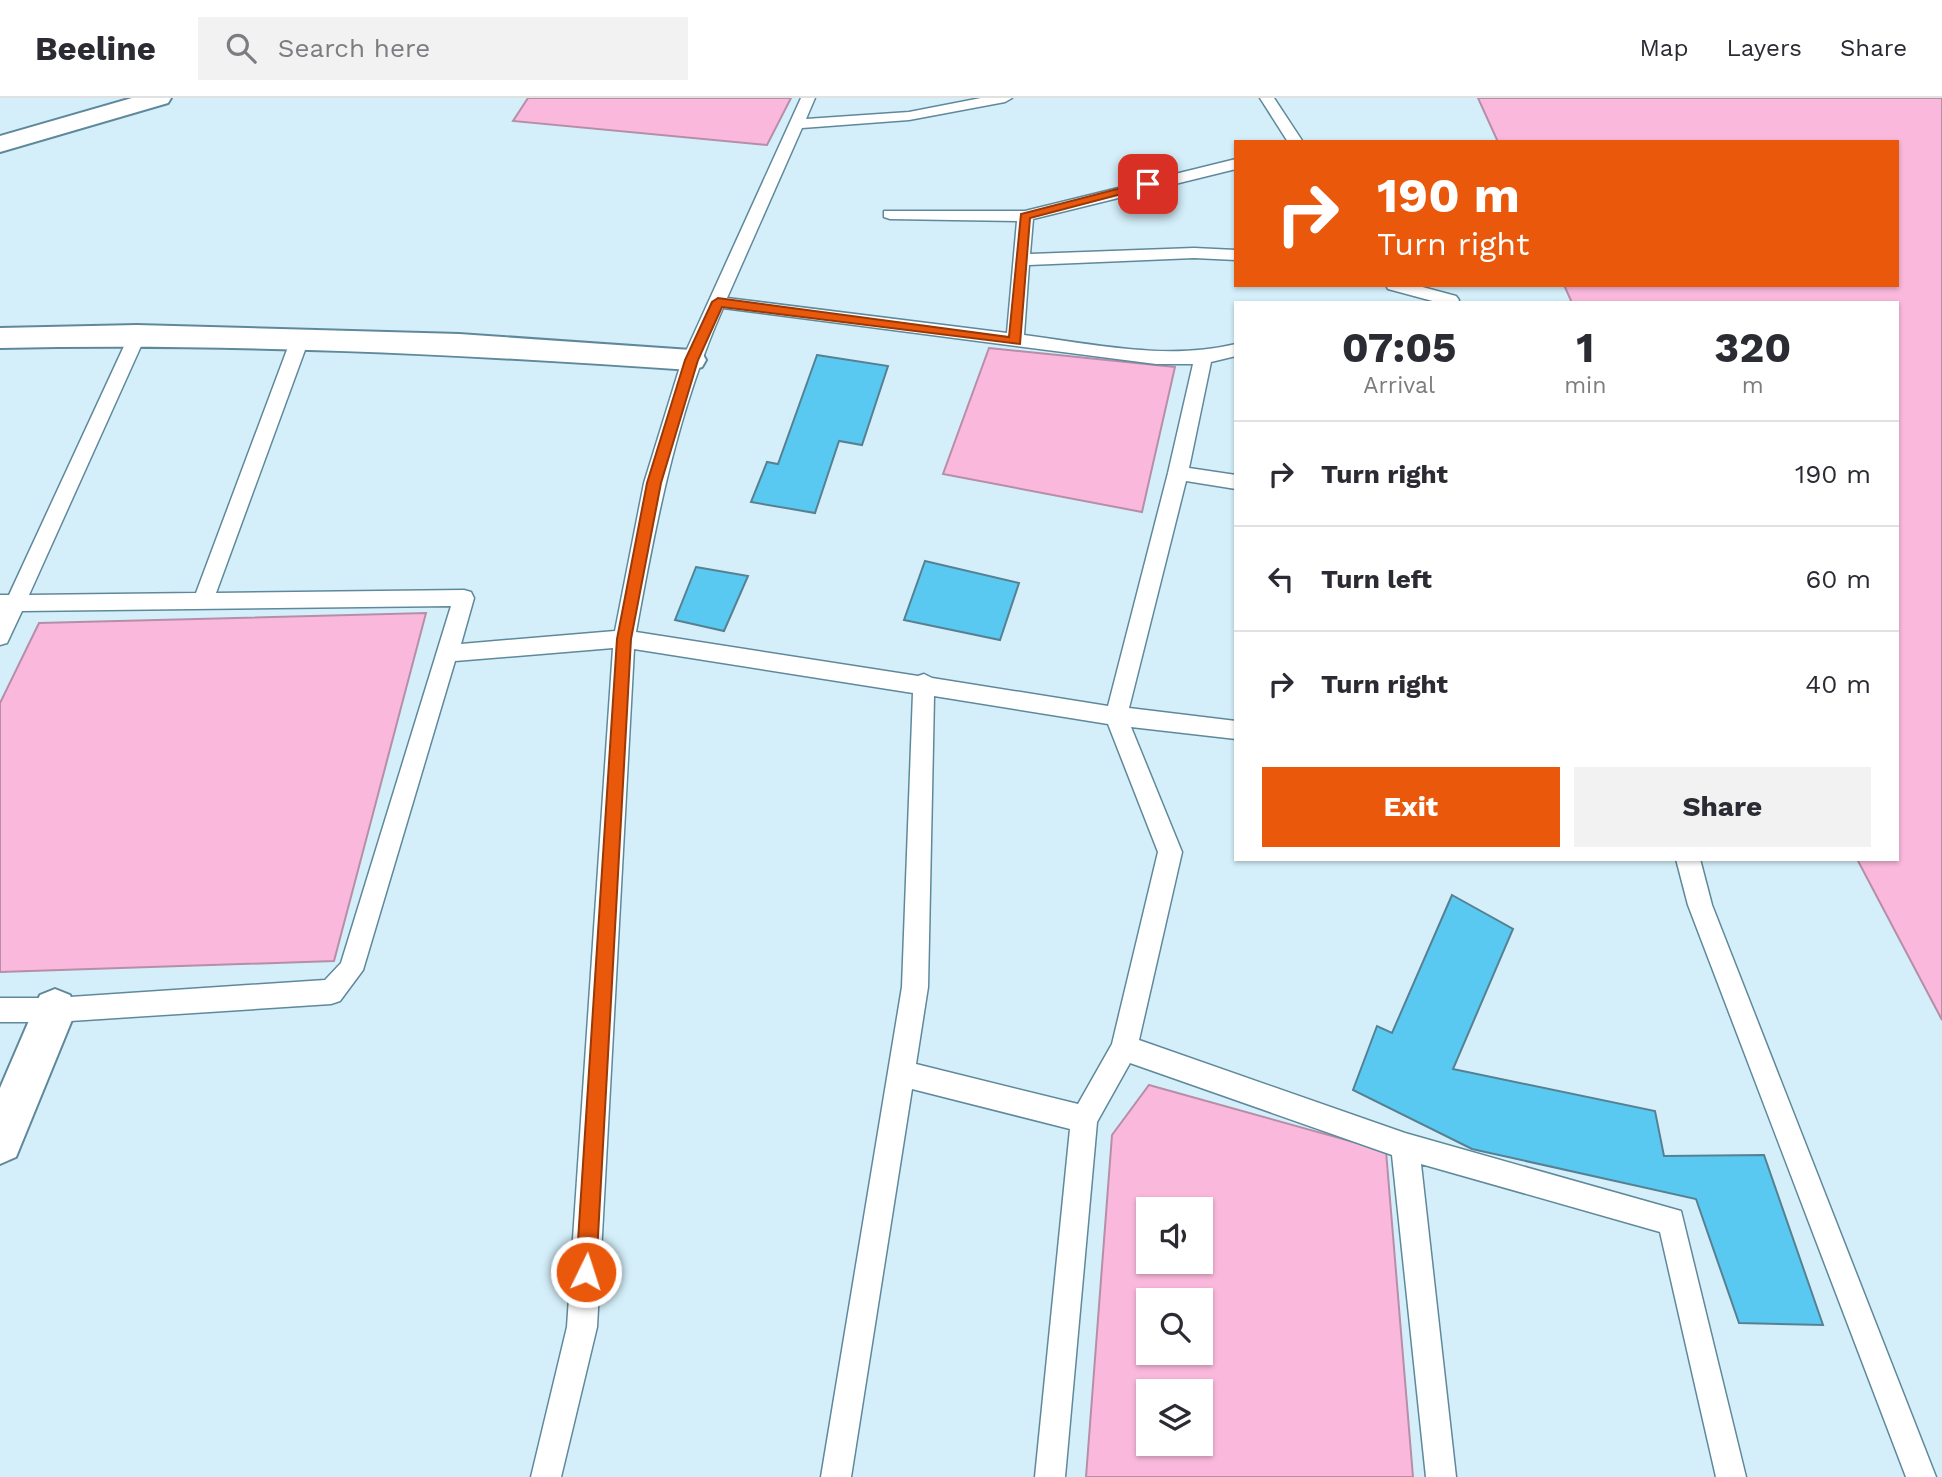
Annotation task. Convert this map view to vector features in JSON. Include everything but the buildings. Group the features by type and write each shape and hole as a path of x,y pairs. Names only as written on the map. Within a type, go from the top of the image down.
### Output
{"street":[{"path":"0,144 159,98"},
{"path":"0,338 137,335 300,338 459,344 691,360"},
{"path":"0,1141 55,1010"}],"lane":[{"path":"546,1477 582,1327 624,639 654,483 691,360 807,98"},
{"path":"795,124 909,116 1004,98"},
{"path":"1267,98 1295,140"},
{"path":"890,214 970,218 1025,216 1234,164"},
{"path":"1015,341 1025,216"},
{"path":"1022,260 1194,253 1234,255"},
{"path":"1401,287 1450,300"},
{"path":"718,302 1156,358 1203,358 1234,350"},
{"path":"0,637 8,603 137,335"},
{"path":"203,601 300,338"},
{"path":"1050,1477 1084,1119 1124,1048 1170,852 1116,716 1178,473 1203,358"},
{"path":"1178,473 1234,482"},
{"path":"0,1010 55,1010 331,992 351,970 464,598 8,603"},
{"path":"449,653 624,639 924,683 1116,716 1234,730"},
{"path":"836,1477 915,987 924,683"},
{"path":"1689,861 1700,905 1921,1477"},
{"path":"1124,1048 1405,1146 1671,1221 1731,1477"},
{"path":"901,1073 1084,1119"},
{"path":"1405,1146 1441,1477"}],"shaded area":[{"path":"528,98 791,98 767,145 513,121"},
{"path":"1478,98 1942,98 1942,1020 1858,861 1899,861 1899,301 1571,301 1565,287 1899,287 1899,140 1497,140"},
{"path":"989,348 1175,367 1142,512 943,474"},
{"path":"426,613 334,961 0,972 0,703 39,623"},
{"path":"1149,1085 1386,1151 1413,1477 1086,1477 1112,1135"}],"route":[{"path":"586,1272 624,639 654,483 691,360 718,302 1015,341 1025,216 1148,184"}]}
